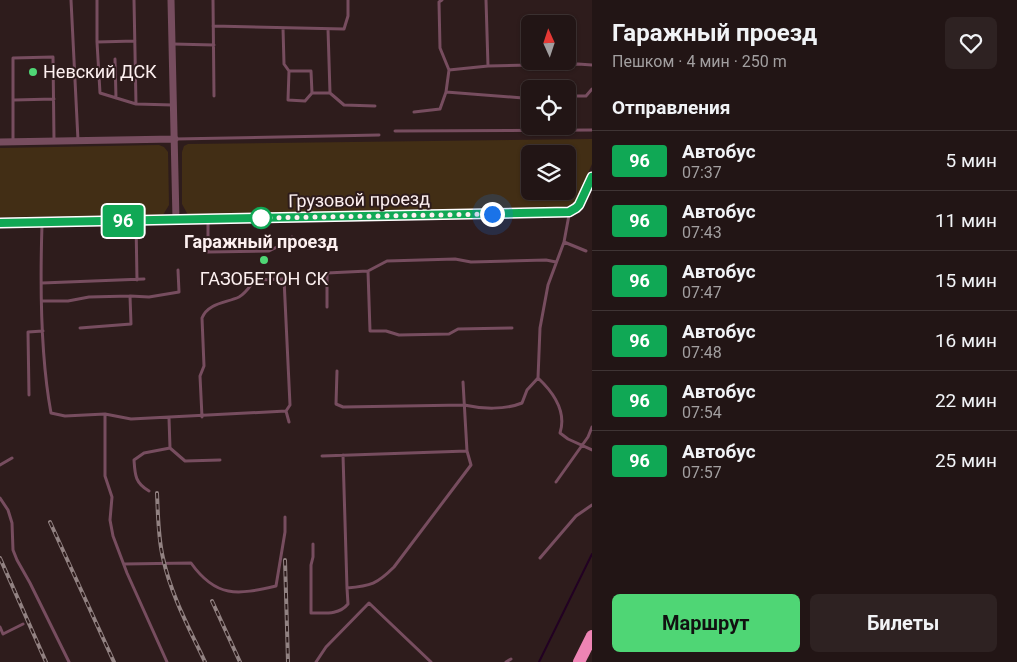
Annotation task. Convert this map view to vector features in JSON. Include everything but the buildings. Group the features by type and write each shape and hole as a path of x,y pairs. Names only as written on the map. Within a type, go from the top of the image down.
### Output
{"highway":[{"path":"579,662 592,636"}],"street":[{"path":"171,0 176,220"},
{"path":"0,142 175,139"},
{"path":"569,212 579,205 592,177"},
{"name":"Грузовой проезд","path":"0,223 569,212"}],"lane":[{"path":"71,0 78,141"},
{"path":"97,0 100,93 136,104 174,105"},
{"path":"134,0 136,104"},
{"path":"213,0 214,96"},
{"path":"213,26 344,29 348,16 348,0"},
{"path":"414,112 440,109 446,92 449,70 440,48 439,2 442,0"},
{"path":"486,0 488,66"},
{"path":"283,28 284,64 289,71 288,100 305,101 312,94 330,93"},
{"path":"328,29 330,93 344,106 374,106"},
{"path":"97,42 135,41"},
{"path":"172,44 214,45"},
{"path":"13,142 13,58 53,57 54,141"},
{"path":"114,59 116,98"},
{"path":"449,70 488,66 592,65"},
{"path":"289,71 311,71 312,94"},
{"path":"576,96 586,96 592,89"},
{"path":"446,92 521,98"},
{"path":"14,100 54,99"},
{"path":"395,131 592,130"},
{"path":"175,139 379,135"},
{"path":"337,372 336,404 343,407 464,405 478,408 514,407 522,403 526,390 538,378 540,328 548,285 564,242 569,212"},
{"path":"208,219 208,252 269,251 279,246 287,246 292,237"},
{"path":"136,221 137,280"},
{"path":"42,222 45,381 51,413 65,416 105,414 131,419 286,412"},
{"path":"564,242 586,251"},
{"path":"327,306 327,273 368,271 387,261 455,259 471,262 546,260 556,262"},
{"path":"42,301 68,301 89,297 149,297 179,292 178,270"},
{"path":"368,271 370,331 386,330 399,335 449,334 458,329 512,328"},
{"path":"42,283 144,279"},
{"path":"202,417 200,376 204,366 202,318 204,312 210,307 240,296 248,290 255,280 284,279 290,405 286,412 288,422"},
{"path":"80,328 131,324 130,296"},
{"path":"29,394 28,332 43,331"},
{"path":"538,378 556,399 562,426 560,433 568,439 592,450"},
{"path":"347,588 361,587 380,581 394,568 471,465 467,451 463,382"},
{"path":"105,414 105,476 112,496 110,520 113,536 167,662"},
{"path":"168,418 170,448 185,461 220,460"},
{"path":"556,482 592,427"},
{"path":"149,491 140,486 135,478 134,460 144,453 170,448"},
{"path":"322,456 467,451"},
{"path":"313,544 311,614 344,610 348,604 343,455"},
{"path":"0,465 12,458"},
{"path":"0,498 8,510 12,523 13,550 17,560 69,662"},
{"path":"540,558 576,516 592,505"},
{"path":"124,564 191,563 201,577 217,588 226,591 255,590 276,586 285,532 285,517"},
{"path":"316,662 326,647 369,603 431,662"},
{"path":"0,627 3,634 23,624"},
{"path":"506,662 511,659"}],"shaded area":[{"path":"592,139 592,164 575,203 556,208 188,215 182,204 182,152 184,146 188,144"},
{"path":"159,145 168,152 169,205 163,215 0,217 0,148"}],"waterway":[{"path":"539,662 592,554"}],"railway":[{"path":"157,493 158,526 166,572 181,611 205,662"},
{"path":"50,522 114,662"},
{"path":"0,558 46,662"},
{"path":"285,560 288,662"},
{"path":"212,601 240,662"}],"bus line":[{"name":"96","path":"0,223 560,213 569,212 579,205 592,177"}],"place":[{"name":"Невский ДСК","path":"33,72"},
{"name":"Гаражный проезд","path":"261,218"},
{"name":"ГАЗОБЕТОН СК","path":"264,260"}],"route":[{"path":"261,218 492,214"}]}
